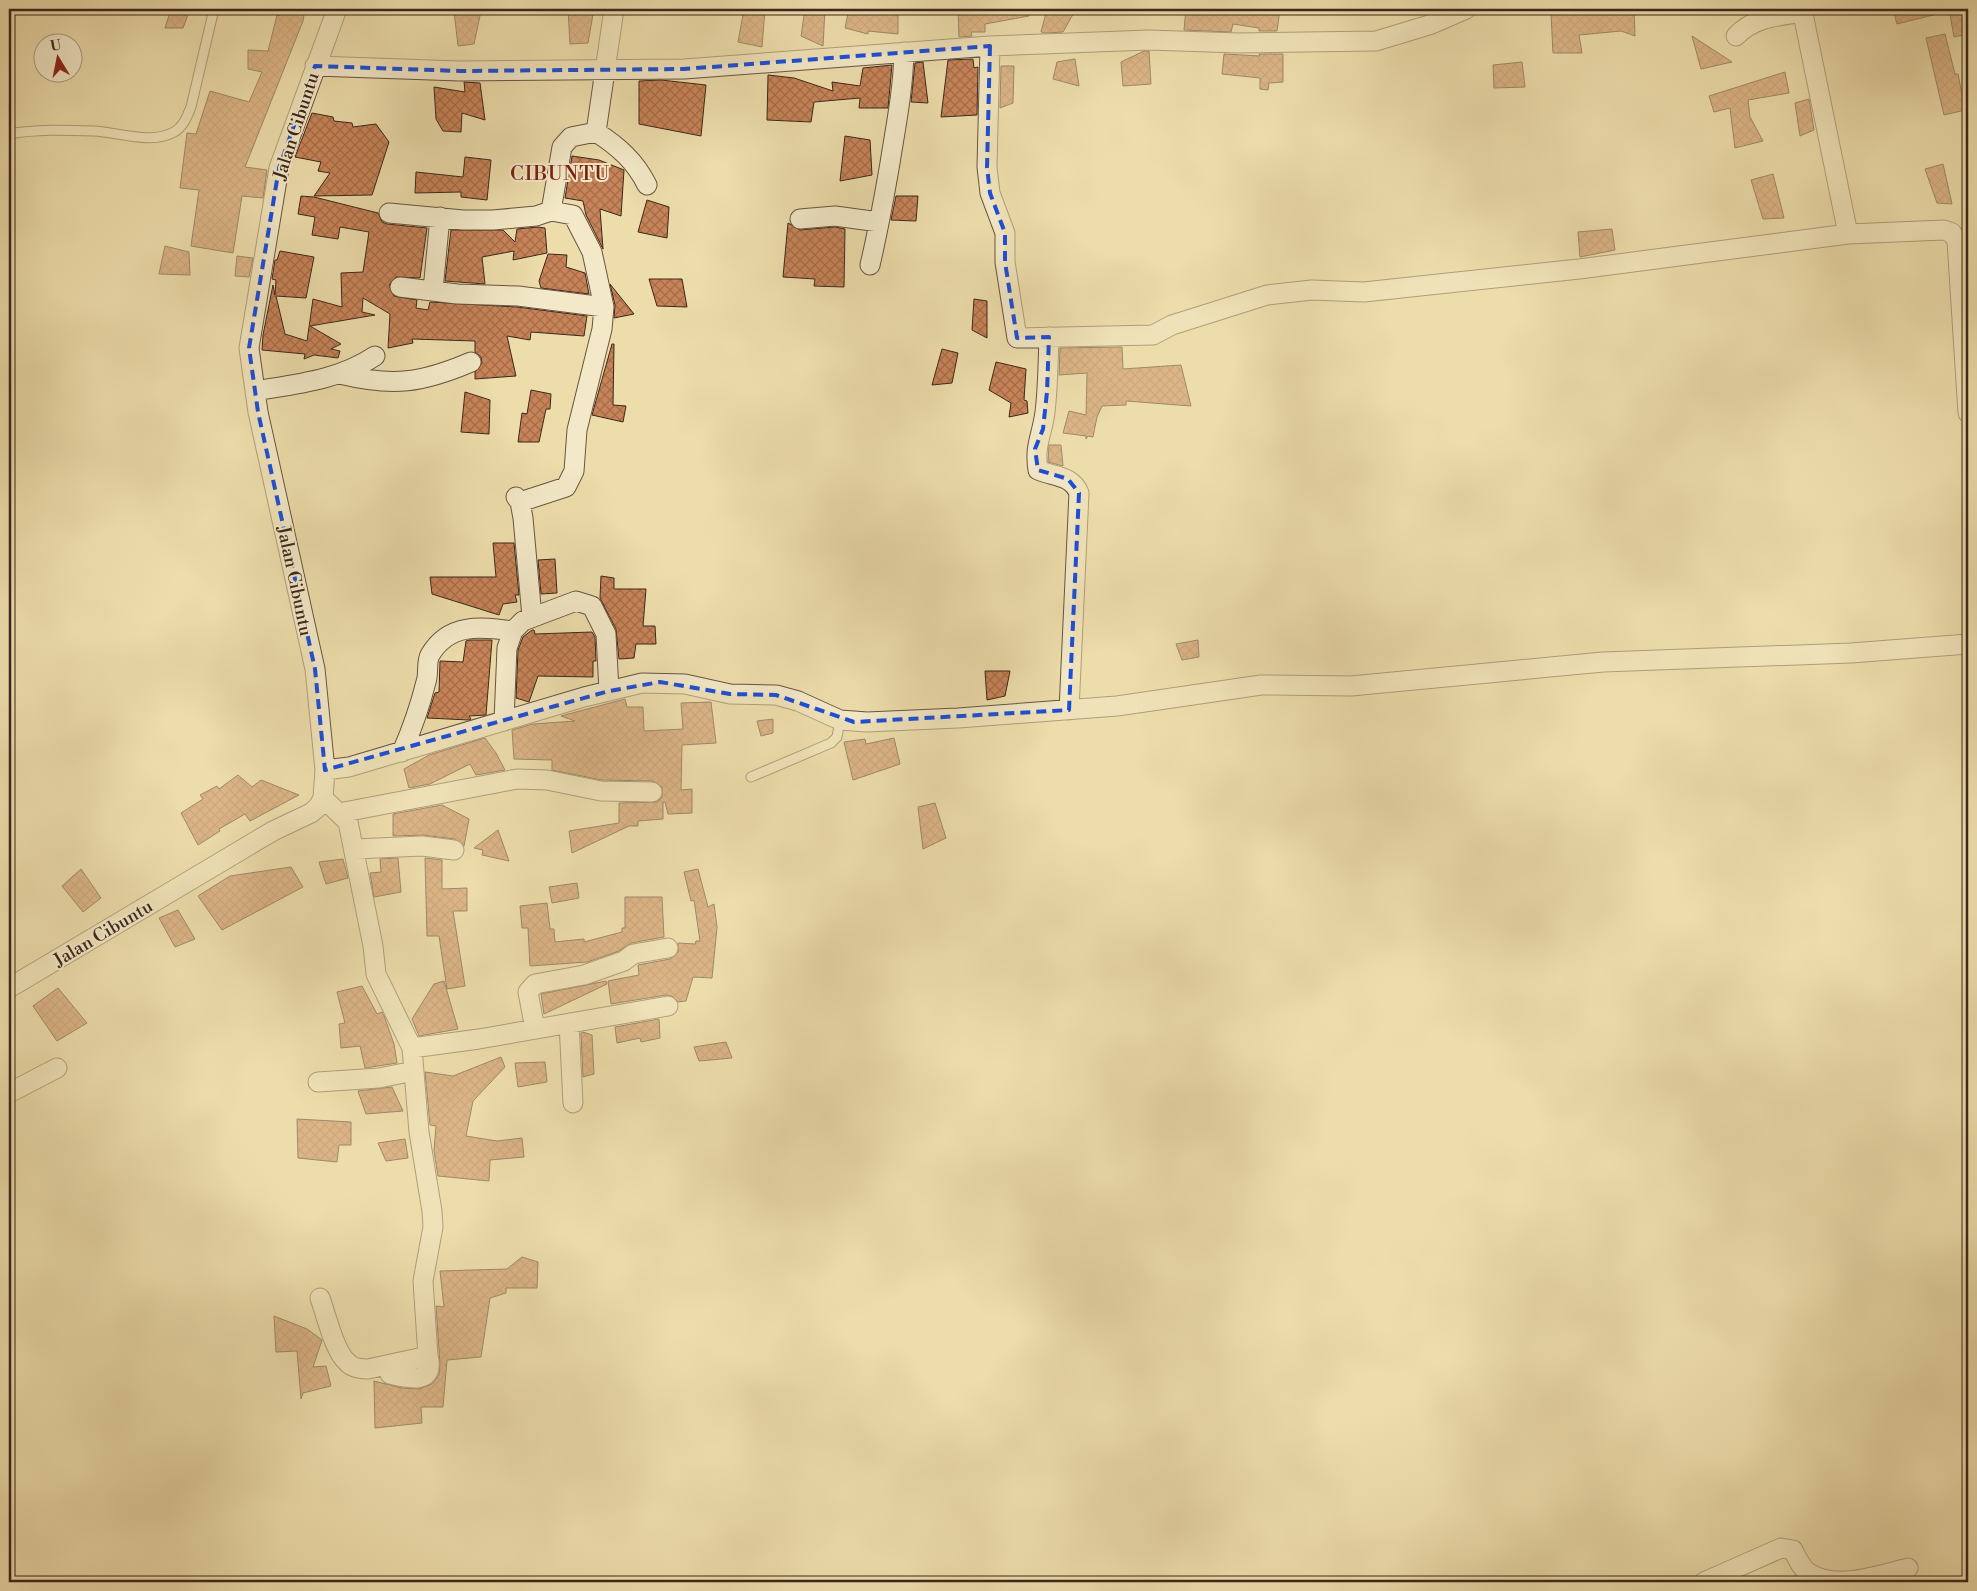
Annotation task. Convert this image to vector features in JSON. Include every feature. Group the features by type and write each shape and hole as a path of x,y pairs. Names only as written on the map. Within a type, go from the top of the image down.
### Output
{"street":[{"name":"Jalan Cibuntu","path":"9,988 273,831 311,813 318,807 323,798 325,770 315,669 250,364 251,334 279,168 336,9"},
{"path":"596,132 614,9"},
{"path":"315,66 460,71 604,71 684,69 990,46 1149,40 1238,43 1376,41 1429,25 1466,9"},
{"path":"1736,36 1745,26 1756,20 1803,10 1848,234"},
{"path":"990,46 987,167 990,193 1005,233 1005,262 1017,338 1153,335 1172,325 1266,295 1312,290 1364,292 1550,273 1848,234 1944,230 1952,233 1957,241 1968,413"},
{"path":"870,265 880,222 903,91 904,52"},
{"path":"551,212 562,147 571,137 596,132 617,145 632,159 647,185"},
{"path":"390,212 493,220 536,216 551,212 573,215 578,223 580,233 592,252 604,307 602,329 578,430 574,471 566,487 520,506 525,538 532,617"},
{"path":"800,219 835,216 880,222"},
{"path":"433,290 440,217"},
{"path":"400,287 457,294 518,296 604,307"},
{"path":"1049,337 1047,392 1043,429 1035,449 1038,470 1068,479 1075,483 1079,493 1069,710"},
{"path":"255,391 317,381 360,366 375,356"},
{"path":"340,374 368,381 399,382 429,378 471,362"},
{"path":"504,721 507,648 513,631 523,621 576,601 592,606 606,634 609,691"},
{"path":"402,752 428,679 429,656 445,638 463,629 479,626 513,631"},
{"path":"325,770 349,767 504,721 642,683 685,684 730,694 776,695 813,707 840,720 867,722 1117,706 1261,685 1351,686 1603,662 1851,653 1968,644"},
{"path":"339,813 517,779 547,780 601,791 652,792"},
{"path":"323,798 348,822 355,849 373,946 376,974 412,1048 424,1168 432,1211 432,1236 423,1281 430,1367 426,1374 420,1378 408,1378 390,1374"},
{"path":"355,849 422,846 454,850"},
{"path":"535,1029 528,992 535,984 584,975 624,961 633,954 668,948"},
{"path":"412,1048 668,1006"},
{"path":"569,1023 573,1103"},
{"path":"9,1093 57,1068"},
{"path":"318,1082 370,1079 414,1071"},
{"path":"320,1298 341,1354 347,1363 358,1368 368,1369 428,1356"},
{"path":"1704,1582 1781,1548 1793,1550 1807,1572 1824,1578 1838,1580 1860,1579 1908,1568"}],"lane":[{"path":"9,134 22,132 94,131 151,137 175,132 182,125 191,107 214,9"},
{"path":"751,778 831,743 837,737 840,720"}],"highlighted area":[{"path":"990,46 987,167 990,193 1005,233 1005,262 1017,338 1049,337 1047,392 1043,429 1035,449 1038,470 1068,479 1079,493 1069,710 854,722 776,695 730,694 660,682 609,691 325,770 315,669 258,412 249,348 279,168 315,66 460,71 684,69"}],"building":[{"path":"171,9 190,9 183,28 165,28"},
{"path":"281,9 305,9 303,21 245,167 267,170 263,198 242,196 233,253 191,246 199,190 180,188 187,133 196,134 210,91 249,102 262,72 248,69 248,50 268,51 277,15 279,16"},
{"path":"568,9 594,9 588,43 570,44"},
{"path":"744,9 765,9 762,47 738,42"},
{"path":"805,9 825,9 823,46 801,36"},
{"path":"849,9 898,9 898,34 868,31 868,34 845,28"},
{"path":"958,9 1028,9 1029,16 985,24 985,32 971,32 972,36 959,37"},
{"path":"1047,9 1076,9 1063,32 1045,33 1041,32"},
{"path":"1186,9 1280,9 1277,31 1259,31 1259,28 1233,24 1231,32 1184,30"},
{"path":"1581,9 1634,9 1635,36 1621,31 1579,35 1582,53 1553,53 1551,14 1582,13"},
{"path":"1893,9 1936,9 1937,14 1897,24"},
{"path":"1949,9 1968,9 1968,34 1954,37"},
{"path":"454,11 481,11 474,44 458,46"},
{"path":"1945,34 1955,74 1958,74 1965,110 1944,115 1926,38"},
{"path":"1692,36 1732,62 1701,69"},
{"path":"1144,51 1149,51 1151,84 1123,86 1121,62"},
{"path":"1224,54 1260,56 1259,54 1283,54 1283,82 1269,83 1268,90 1260,89 1260,78 1222,74"},
{"path":"973,59 974,68 978,67 977,115 941,117 948,60"},
{"path":"1075,59 1079,86 1053,79 1057,62"},
{"path":"923,62 928,103 911,102 915,63"},
{"path":"1522,62 1525,87 1494,88 1493,65"},
{"path":"892,65 888,108 859,108 860,98 814,102 811,122 767,120 768,75 794,78 833,91 832,82 860,86 863,68"},
{"path":"1001,66 1014,66 1013,103 1000,108"},
{"path":"1785,72 1789,93 1748,100 1750,117 1763,141 1735,148 1730,108 1714,112 1709,96"},
{"path":"661,80 706,85 701,136 639,124 639,81"},
{"path":"464,82 480,83 485,120 462,113 461,132 443,131 436,119 434,87 465,92"},
{"path":"1809,99 1814,130 1800,136 1795,103"},
{"path":"312,113 333,117 334,121 352,123 353,127 376,124 389,142 372,195 314,196 330,173 318,171 321,162 295,157"},
{"path":"845,136 870,140 872,175 840,181"},
{"path":"572,156 599,160 624,170 621,216 600,209 603,249 586,215 583,201 565,198"},
{"path":"465,157 491,160 487,200 461,197 461,192 415,193 416,172 463,177"},
{"path":"1943,164 1952,204 1937,203 1925,169"},
{"path":"1773,174 1784,218 1763,219 1751,180"},
{"path":"301,196 314,197 378,213 382,222 387,224 427,228 420,278 396,277 389,285 394,296 417,300 416,308 428,310 430,302 517,307 587,316 584,336 531,332 530,340 507,336 516,376 475,379 475,372 482,363 481,357 475,352 475,341 412,339 413,343 388,348 390,314 363,298 362,312 375,315 310,326 341,344 331,349 340,351 338,358 314,355 304,359 305,354 262,350 263,335 273,285 275,295 276,280 272,279 275,260 277,260 280,251 314,257 306,298 276,296 285,334 307,341 313,299 342,307 341,273 363,272 369,232 340,227 338,239 312,235 315,217 298,214"},
{"path":"896,196 918,196 916,221 891,220"},
{"path":"647,200 669,207 667,238 638,232"},
{"path":"788,223 800,230 835,227 845,229 844,287 814,286 815,279 783,277"},
{"path":"545,228 547,253 513,260 514,251 482,257 485,284 445,281 451,230 503,230 515,242 517,229"},
{"path":"1612,229 1615,250 1580,257 1578,232"},
{"path":"165,246 189,252 190,275 159,274"},
{"path":"548,254 567,255 566,267 585,273 589,294 541,288 539,281"},
{"path":"237,256 253,258 249,277 235,276"},
{"path":"649,279 682,279 687,307 657,306"},
{"path":"610,284 634,314 614,318 615,305"},
{"path":"974,299 987,301 987,338 972,330"},
{"path":"612,344 614,344 613,405 626,406 623,422 592,415"},
{"path":"1122,347 1123,369 1181,365 1191,406 1126,401 1126,405 1102,406 1097,417 1093,437 1088,436 1086,439 1086,436 1063,433 1069,411 1086,415 1087,373 1059,375 1060,348"},
{"path":"942,349 958,353 952,383 932,385"},
{"path":"996,362 1026,369 1024,400 1027,401 1028,413 1009,417 1011,403 989,390"},
{"path":"531,390 551,394 550,409 546,409 539,442 518,442 522,413 527,414"},
{"path":"465,392 490,400 489,434 461,432"},
{"path":"1049,445 1061,445 1063,466 1048,462"},
{"path":"493,543 514,543 519,595 515,595 517,602 503,604 499,615 432,594 430,577 496,577"},
{"path":"555,559 557,593 541,594 538,560"},
{"path":"601,576 614,578 614,589 646,589 643,626 655,626 656,644 636,644 634,658 619,659 616,629 600,598"},
{"path":"534,630 535,634 592,632 595,637 596,661 593,661 593,677 538,676 529,702 516,698 518,650 523,637"},
{"path":"492,640 486,715 469,716 471,719 469,720 427,718 435,693 439,692 440,661 463,662 466,641"},
{"path":"1198,640 1199,657 1182,660 1176,644"},
{"path":"985,671 1010,671 1005,696 987,700"},
{"path":"625,699 627,707 643,707 644,731 683,729 681,703 711,702 716,743 682,745 681,790 692,789 692,813 668,814 665,802 663,802 663,819 638,821 638,826 629,826 572,853 569,831 619,823 619,803 657,802 662,797 662,787 653,781 602,780 552,770 552,760 514,759 512,730 533,724 575,721 561,716"},
{"path":"773,719 773,733 761,736 757,721"},
{"path":"485,738 505,770 476,775 470,764 430,784 409,788 404,769 429,755"},
{"path":"894,738 900,764 853,780 844,742 865,739 866,744"},
{"path":"238,775 252,787 261,780 299,795 250,821 245,814 219,829 220,831 198,845 181,813 203,799 200,795 217,786 219,789"},
{"path":"935,803 946,838 923,849 918,807"},
{"path":"442,805 469,819 464,846 455,839 423,835 393,836 393,814"},
{"path":"498,830 509,861 482,855 483,850 474,848"},
{"path":"398,858 401,892 374,897 370,873 381,872 380,859"},
{"path":"425,858 442,860 442,889 467,888 467,911 453,911 465,986 447,989 439,936 427,936"},
{"path":"343,859 348,878 326,884 319,862"},
{"path":"291,867 303,887 222,930 198,896 230,876"},
{"path":"81,869 101,898 83,912 62,886"},
{"path":"698,869 708,907 714,904 717,927 712,978 693,977 686,1001 678,1002 672,996 666,995 611,1004 608,981 639,975 638,965 670,959 678,952 678,943 695,944 696,941 700,941 694,900 691,901 684,872"},
{"path":"577,883 579,898 552,903 549,887"},
{"path":"625,897 662,897 664,937 631,943 619,951 587,962 530,966 528,928 522,928 520,906 547,903 550,929 554,929 555,942 584,939 584,942 622,932 622,928 625,928"},
{"path":"178,910 195,939 175,947 159,918"},
{"path":"444,981 458,1029 419,1036 412,1019 434,984"},
{"path":"606,981 607,984 544,1014 541,994"},
{"path":"362,986 377,1014 382,1012 384,1016 394,1044 397,1063 365,1068 360,1046 341,1048 339,1024 345,1023 337,992"},
{"path":"58,988 87,1023 57,1041 33,1006"},
{"path":"659,1019 660,1038 641,1042 640,1038 617,1043 615,1027"},
{"path":"581,1033 592,1035 594,1074 583,1077"},
{"path":"726,1042 732,1058 699,1061 694,1047"},
{"path":"501,1057 505,1067 473,1101 466,1136 497,1141 522,1138 524,1157 490,1160 489,1181 438,1176 434,1151 436,1126 430,1125 425,1072 453,1076"},
{"path":"545,1062 547,1082 518,1087 515,1063"},
{"path":"392,1087 403,1111 366,1114 358,1091"},
{"path":"297,1119 351,1122 351,1145 339,1145 337,1162 298,1158"},
{"path":"405,1139 408,1158 386,1161 378,1143"},
{"path":"522,1257 538,1262 537,1288 506,1288 506,1293 490,1298 481,1357 447,1360 443,1407 421,1407 422,1423 375,1428 374,1381 402,1388 419,1389 432,1384 439,1375 436,1306 444,1307 440,1271 507,1269"},
{"path":"274,1316 307,1329 322,1340 313,1367 326,1366 331,1386 303,1393 301,1399 297,1351 276,1352"}],"district":[{"name":"CIBUNTU","path":"560,173"}]}
